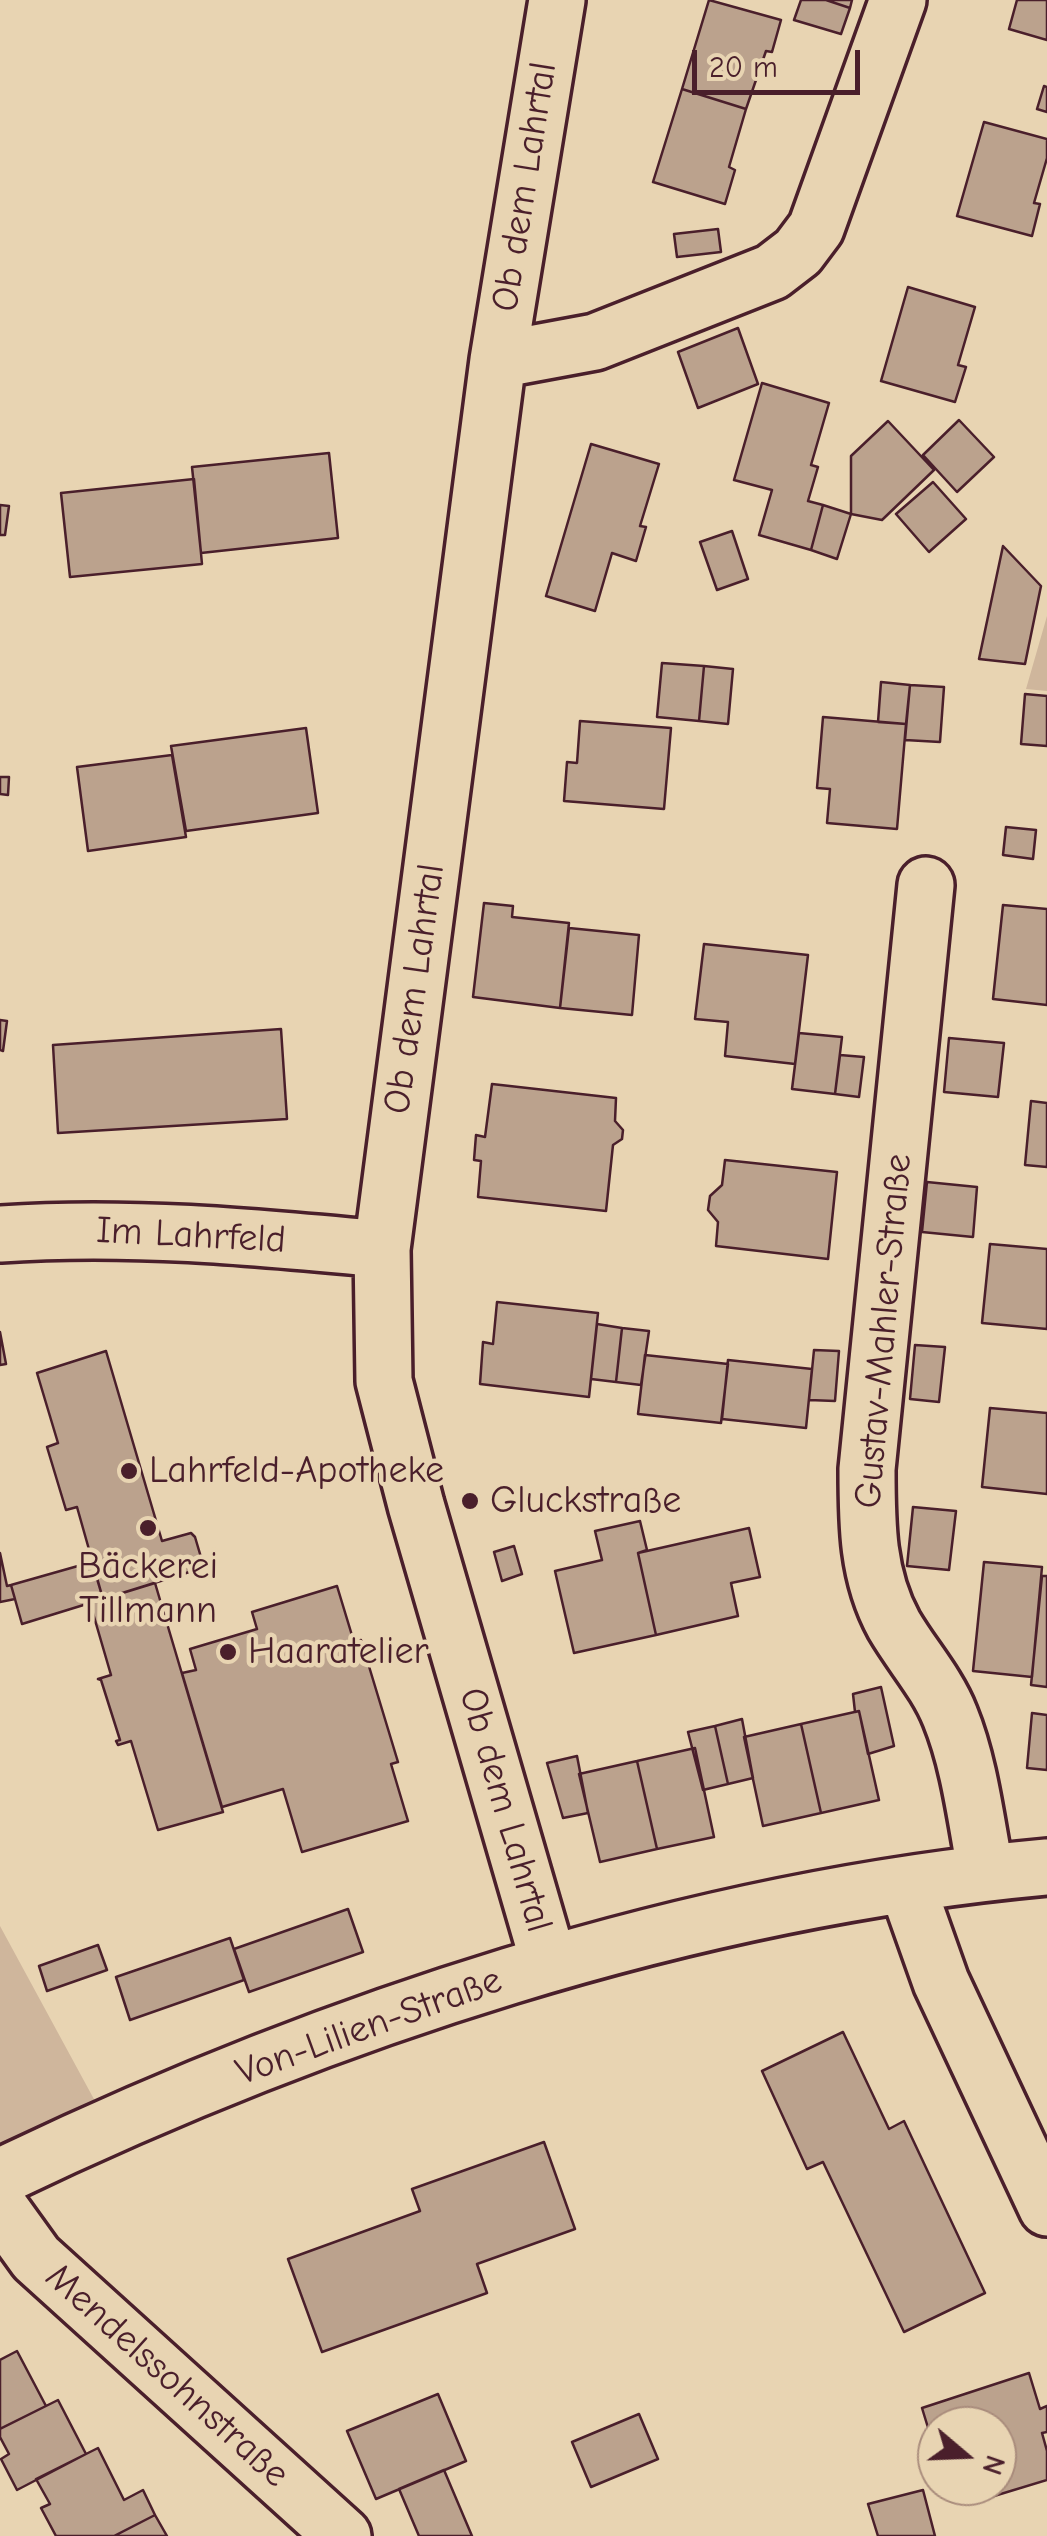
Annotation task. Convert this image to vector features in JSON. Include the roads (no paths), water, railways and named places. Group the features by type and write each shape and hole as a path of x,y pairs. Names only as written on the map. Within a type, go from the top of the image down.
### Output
{"street":[{"name":"Ob dem Lahrtal","path":"549,1963 416,1505 384,1381 382,1249 498,360 557,0"},
{"path":"498,360 595,342 772,272 798,252 816,228 898,0"},
{"name":"Gustav-Mahler-Straße","path":"926,885 869,1450 867,1536 875,1579 894,1624 929,1675 950,1716 986,1873"},
{"name":"Im Lahrfeld","path":"0,1234 72,1229 194,1232 382,1249"},
{"name":"Von-Lilien-Straße","path":"0,2176 108,2125 402,2010 549,1963 745,1915 986,1873 1047,1867"},
{"path":"907,1886 941,1982 1047,2208"},
{"name":"Mendelssohnstraße","path":"0,2208 36,2258 342,2536"}],"place":[{"name":"Lahrfeld-Apotheke","path":"129,1471"},
{"name":"Gluckstraße","path":"470,1501"},
{"name":"Bäckerei Tillmann","path":"148,1528"},
{"name":"Haaratelier","path":"228,1652"}]}
